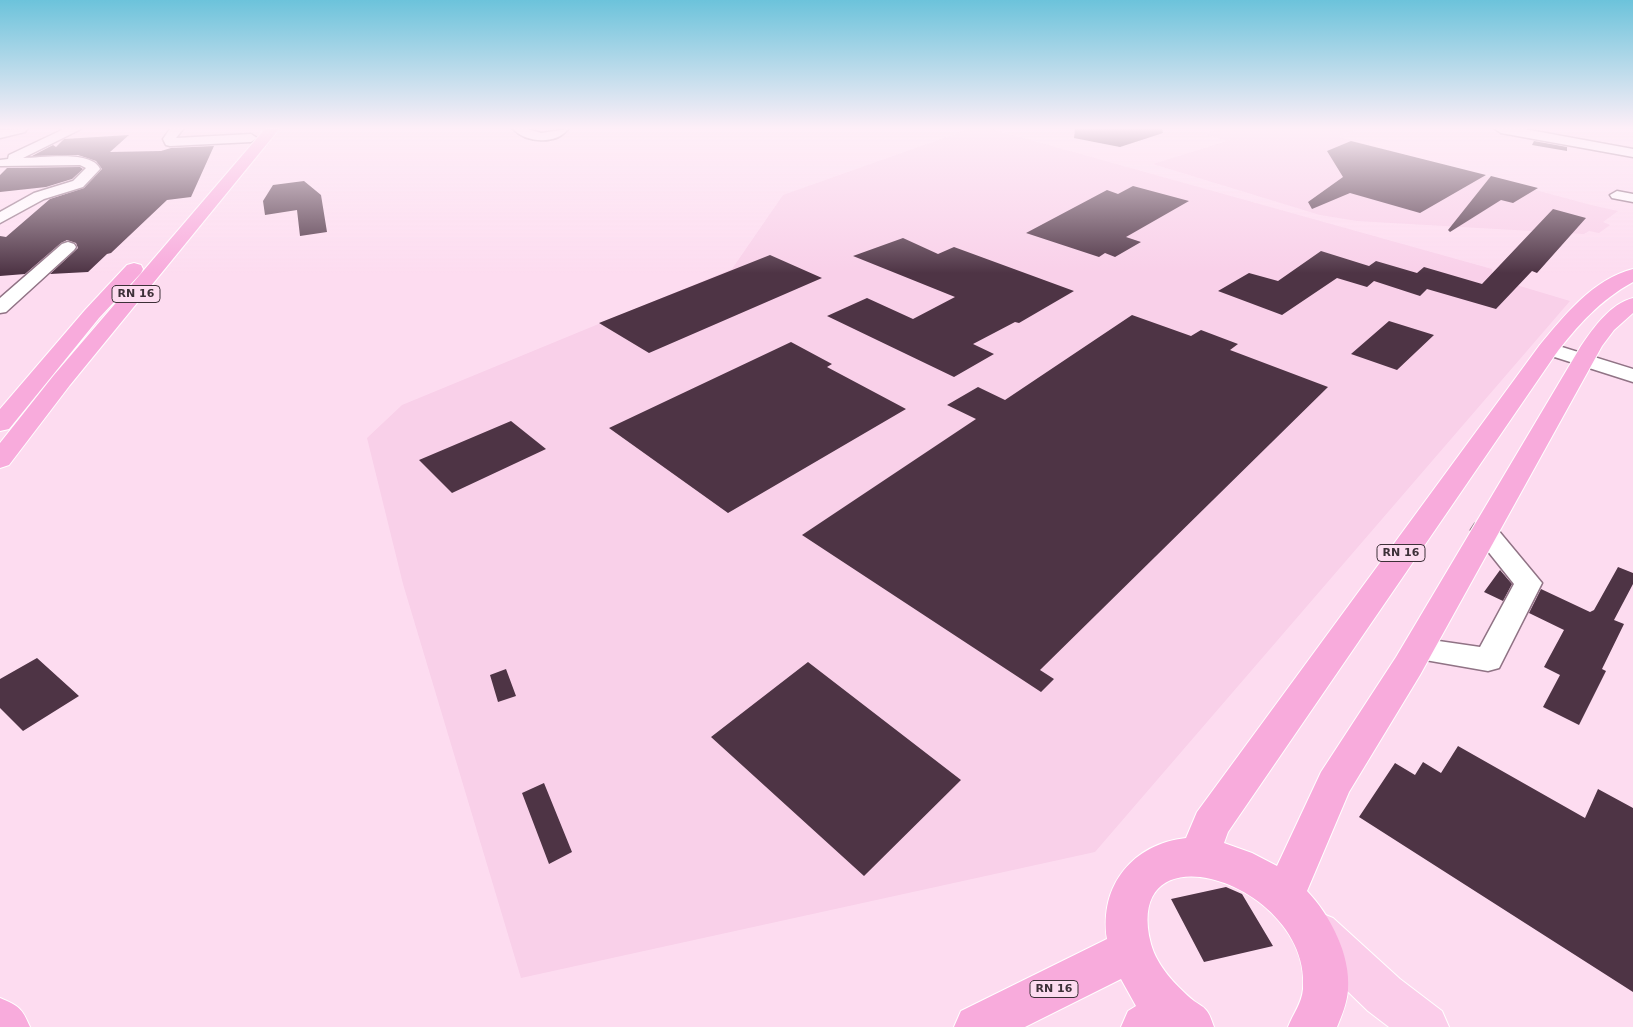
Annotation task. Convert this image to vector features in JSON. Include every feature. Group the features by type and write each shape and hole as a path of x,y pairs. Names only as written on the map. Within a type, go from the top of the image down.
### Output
{"highway":[{"name":"RN 16","path":"1,423 92,314 215,177"},
{"name":"RN 16","path":"0,460 62,380 233,177"},
{"name":"RN 16","path":"1199,857 1211,824 1551,346 1589,301 1633,275"},
{"path":"1295,909 1334,784 1418,649 1484,530 1597,336 1624,309 1633,304"},
{"path":"1169,1022 1154,993 1140,972 1131,950 1126,927 1128,907 1134,888 1145,874 1160,864 1178,858 1199,857 1221,860 1243,868 1264,880 1295,909 1321,952 1326,976 1326,998 1318,1018 1311,1027"},
{"name":"RN 16","path":"977,1027 1131,950"},
{"path":"0,1021 7,1027"}],"main road":[{"path":"1295,909 1384,995 1426,1027"}],"street":[{"path":"0,218 39,196 78,184 86,177"},
{"path":"1617,195 1633,198"},
{"path":"0,308 68,247"},
{"path":"1551,346 1633,368"},
{"path":"1585,356 1633,376"},
{"path":"1418,649 1488,660 1528,583 1484,530"}],"shaded area":[{"path":"834,177 1163,177 1492,269 1493,278 1570,301 1095,852 521,978 403,584 367,438 402,405 732,269 783,195"},
{"path":"1195,177 1487,177 1618,211 1603,222 1610,225 1599,233 1589,231 1584,234 1357,221 1320,215"}],"building":[{"path":"0,177 74,177 46,187 0,192"},
{"path":"94,177 200,177 191,197 167,200 88,272 50,274 78,248 76,243 67,240 25,274 0,276 0,236 6,237 50,199 84,188"},
{"path":"1343,177 1483,177 1420,213 1350,193 1312,209 1308,202"},
{"path":"1490,177 1538,188 1513,203 1501,200 1450,232 1448,230"},
{"path":"304,181 321,195 327,232 300,236 297,210 265,215 263,201 273,185"},
{"path":"1133,186 1189,201 1126,237 1141,242 1115,257 1105,253 1099,257 1026,233 1107,190 1118,194"},
{"path":"1553,209 1586,218 1537,273 1532,271 1496,309 1427,289 1420,296 1374,281 1367,287 1337,278 1282,315 1218,291 1249,273 1278,281 1321,251 1369,266 1376,261 1417,273 1424,267 1482,284"},
{"path":"903,238 938,254 954,247 1074,291 1019,323 1015,322 973,344 994,354 954,377 827,316 867,298 913,319 955,297 853,256"},
{"path":"770,255 822,278 649,353 599,323"},
{"path":"1132,315 1191,336 1201,330 1238,344 1230,350 1328,387 1040,670 1054,679 1041,692 802,535 976,419 947,405 978,387 1005,400"},
{"path":"1389,321 1434,335 1397,370 1351,354"},
{"path":"791,342 832,364 827,367 906,409 728,513 609,428"},
{"path":"511,421 546,449 452,493 419,460"},
{"path":"1618,567 1633,573 1633,584 1614,620 1624,624 1602,669 1606,671 1579,725 1543,707 1560,675 1544,667 1564,630 1529,613 1541,589 1590,612 1594,610"},
{"path":"1500,570 1512,584 1503,601 1484,592"},
{"path":"37,658 79,696 23,731 0,708 0,679"},
{"path":"808,662 961,780 864,876 711,737"},
{"path":"506,669 516,696 498,702 490,675"},
{"path":"1458,746 1585,818 1598,789 1633,808 1633,992 1359,817 1395,763 1415,775 1423,762 1441,773"},
{"path":"544,783 572,852 549,864 522,793"},
{"path":"1226,887 1242,894 1273,946 1204,962 1171,899"}]}
